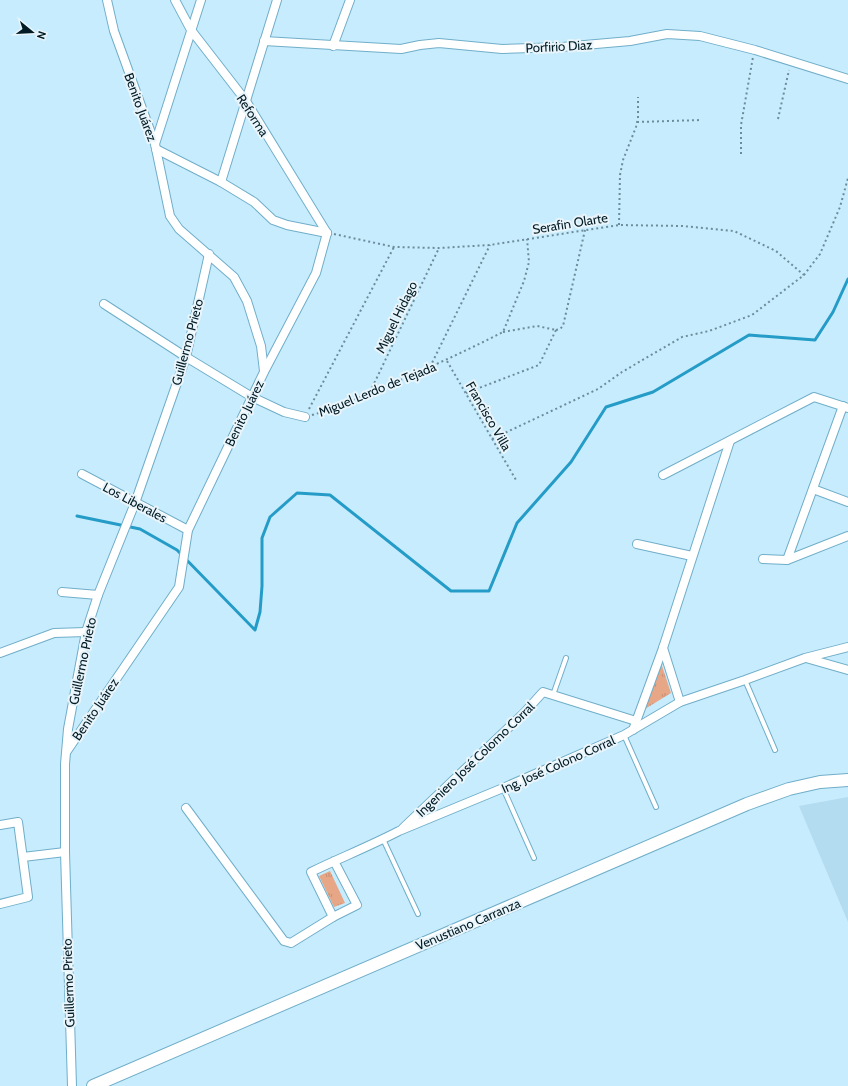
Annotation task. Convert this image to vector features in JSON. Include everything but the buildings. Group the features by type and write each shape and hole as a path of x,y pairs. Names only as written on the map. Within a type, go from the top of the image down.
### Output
{"main road":[{"name":"Venustiano Carranza","path":"92,1086 747,804 789,789 820,782 848,780"}],"street":[{"name":"Benito Juárez","path":"66,753 179,587 188,530 264,372 262,346 247,301 234,277 178,229 170,216 156,147 114,31 107,0"},
{"name":"Reforma","path":"174,0 191,30 246,101 327,233"},
{"path":"201,0 156,147 221,182 254,202 273,220 287,225 327,233 316,273 264,372"},
{"path":"221,182 277,0"},
{"path":"333,46 350,0"},
{"name":"Porfirio Diaz","path":"264,40 333,46 401,49 439,43 502,49 562,47 630,41 667,34 700,36 755,50 848,79"},
{"name":"Guillermo Prieto","path":"72,1086 64,852 66,753 68,729 86,632 98,594 136,502 186,357 209,254"},
{"name":"Miguel Lerdo de Tejada","path":"104,304 186,357 252,397 284,412 305,416"},
{"path":"663,475 814,397 845,407 786,560"},
{"path":"633,730 662,648 730,441"},
{"name":"Los Liberales","path":"82,474 188,530"},
{"path":"813,489 848,502"},
{"path":"763,559 786,560 848,536"},
{"path":"637,544 692,556"},
{"path":"62,592 98,594"},
{"path":"0,653 54,633 86,632"},
{"name":"Ing. José Colono Corral","path":"333,917 311,872 400,831 503,788 633,730 680,702 805,658 848,647"},
{"path":"662,648 680,702"},
{"path":"805,658 848,670"},
{"name":"Ingeniero José Colomo Corral","path":"400,831 518,718 543,692 553,695"},
{"path":"553,695 636,721"},
{"path":"186,808 284,941 291,943 333,917 357,905 334,861"},
{"path":"0,825 18,822 28,897 0,904"},
{"path":"23,857 64,852"}],"lane":[{"path":"553,695 566,658"},
{"path":"745,680 775,750"},
{"path":"624,734 656,807"},
{"path":"503,788 534,858"},
{"path":"383,839 418,914"}],"path":[{"path":"741,154 741,125 755,50"},
{"path":"778,119 791,61"},
{"path":"619,225 620,175 623,160 637,122 638,97"},
{"path":"637,122 702,120"},
{"path":"492,439 598,389 622,372 682,337 709,331 752,315 804,275 820,254 840,207 848,178"},
{"name":"Serafin Olarte","path":"327,233 394,247 439,248 490,245 619,225 682,226 734,232 776,251 804,275"},
{"path":"466,393 539,365 556,330 563,326 584,230"},
{"path":"503,332 524,281 529,262 527,239"},
{"path":"430,367 490,245"},
{"path":"305,416 394,247"},
{"name":"Miguel Hidago","path":"370,393 439,248"},
{"name":"Miguel Lerdo de Tejada","path":"305,416 322,412 447,361 503,332 537,326 556,330"},
{"name":"Francisco Villa","path":"447,361 516,480"}],"shaded area":[{"path":"848,797 848,922 799,806"}],"green space":[{"path":"661,663 671,693 645,709"},
{"path":"330,871 345,903 334,907 319,876"}],"waterway":[{"path":"77,516 140,529 177,550 255,630 260,612 262,586 262,538 270,517 297,493 330,495 451,591 489,591 517,523 571,462 606,407 653,392 749,335 815,340 833,312 848,279"}]}
